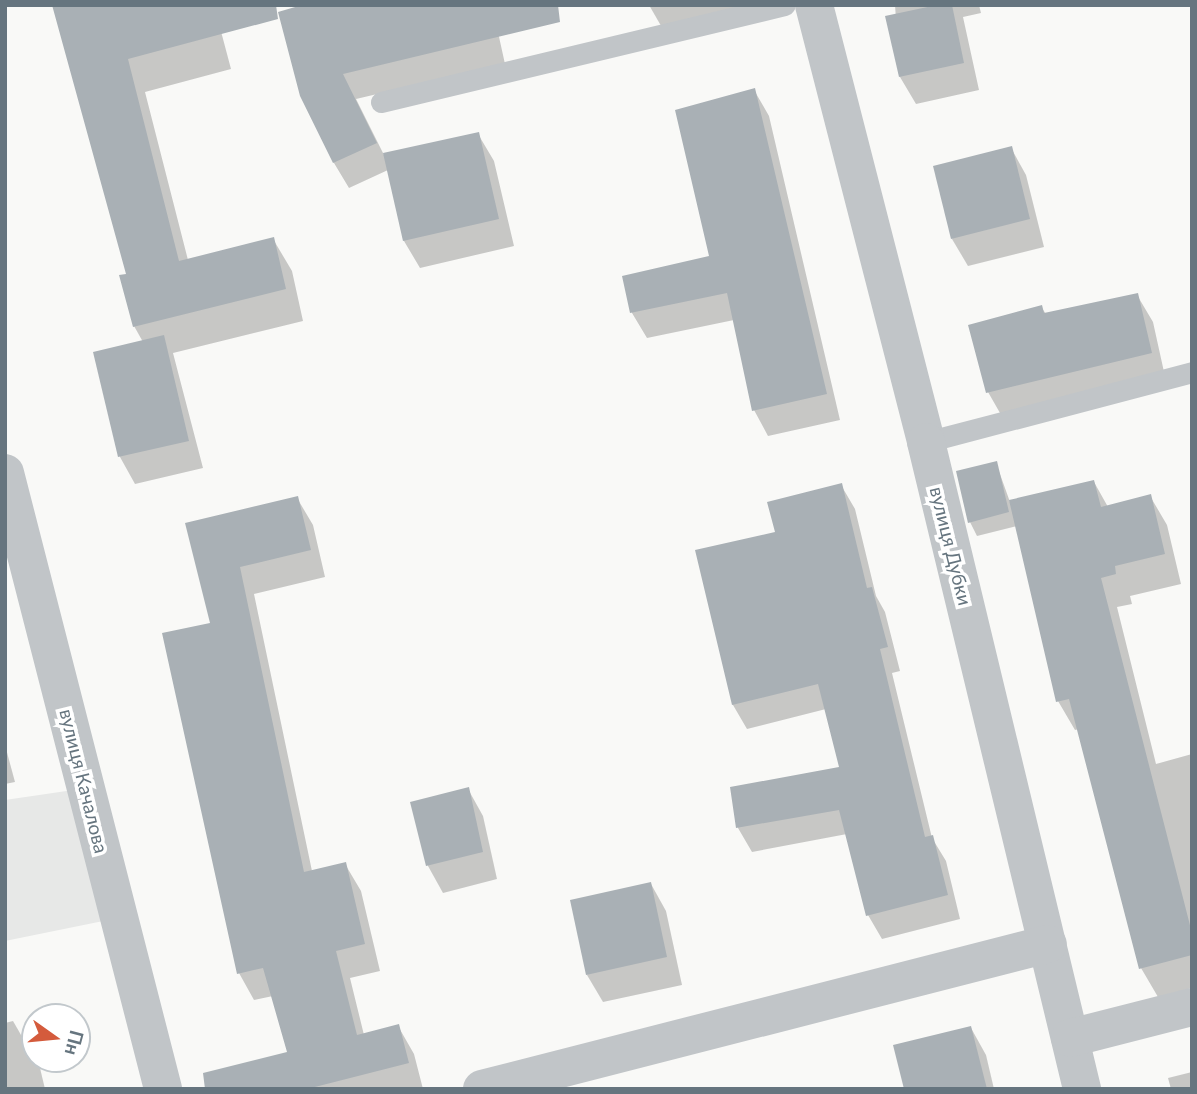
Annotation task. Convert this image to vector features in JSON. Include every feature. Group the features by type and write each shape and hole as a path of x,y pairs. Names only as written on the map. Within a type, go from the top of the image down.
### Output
{"street":[{"name":"вулиця Дубки","path":"814,5 926,442 1082,1089"},
{"name":"вулиця Качалова","path":"5,473 163,1089"},
{"path":"482,1089 1048,944"},
{"path":"1070,1038 1192,1007"}],"lane":[{"path":"381,102 785,5"},
{"path":"926,442 1192,372"}],"shaded area":[{"path":"87,788 118,918 5,941 5,800"}],"building":[{"path":"52,5 276,5 278,19 128,59 179,261 274,237 286,289 133,327 119,275 126,274"},
{"path":"302,5 558,5 560,22 343,74 377,143 333,163 300,96 278,12"},
{"path":"937,5 952,5 964,63 899,77 885,16"},
{"path":"755,88 827,394 752,411 727,293 630,313 622,276 709,256 675,110"},
{"path":"479,132 499,219 403,241 383,153"},
{"path":"1012,146 1030,219 951,239 933,166"},
{"path":"1138,293 1152,353 986,393 968,325 1042,305 1044,313"},
{"path":"164,335 189,441 118,457 93,352"},
{"path":"997,461 1009,512 968,523 956,471"},
{"path":"1094,480 1101,507 1151,494 1165,554 1115,566 1116,574 1101,578 1192,933 1192,955 1139,969 1069,699 1056,702 1009,500"},
{"path":"842,483 867,588 872,587 888,647 880,649 925,837 933,835 948,895 866,916 839,810 736,828 730,787 839,767 818,684 732,705 695,550 775,532 767,502"},
{"path":"298,496 311,550 240,567 304,872 346,862 365,944 336,951 357,1035 399,1024 409,1063 307,1089 205,1089 203,1073 287,1052 263,968 237,974 162,633 210,623 185,523"},
{"path":"469,787 483,852 426,866 410,802"},
{"path":"651,882 667,957 586,975 570,900"},
{"path":"971,1026 987,1089 904,1089 893,1045"}]}
